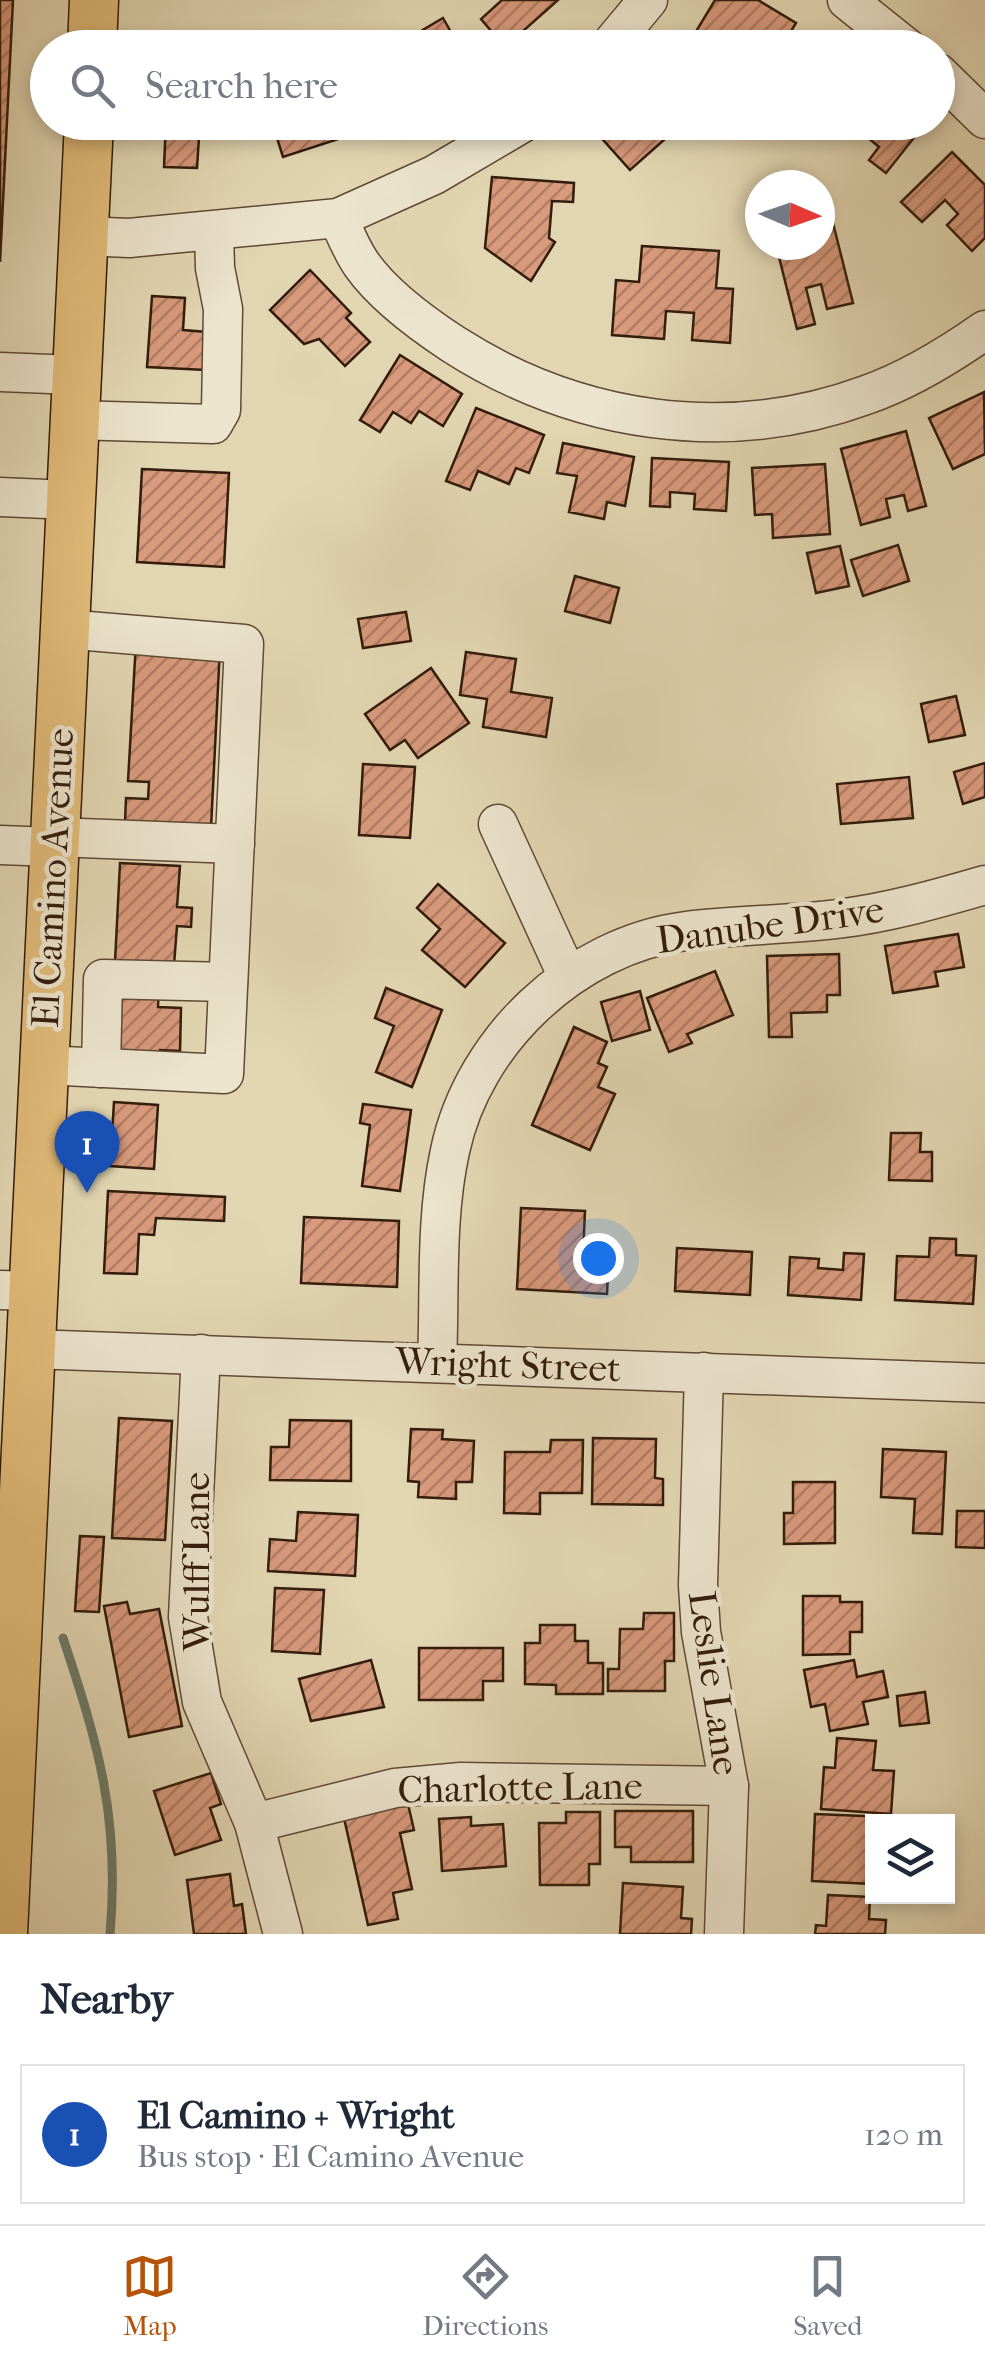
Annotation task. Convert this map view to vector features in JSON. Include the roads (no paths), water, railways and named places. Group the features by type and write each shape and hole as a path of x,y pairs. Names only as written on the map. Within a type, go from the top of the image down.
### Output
{"main road":[{"path":"93,30 94,0"},
{"name":"El Camino Avenue","path":"2,1934 7,1689 30,1349 16,1291 44,1065 87,140"}],"street":[{"path":"623,30 648,0"},
{"path":"848,0 885,30"},
{"path":"955,90 985,119"},
{"path":"83,236 129,238 338,218 434,175 493,140"},
{"path":"338,218 362,266 432,331 493,370 605,412 708,423 795,415 865,396 909,377 985,330"},
{"path":"0,372 74,398 213,424 221,410 223,309 215,268 214,231"},
{"path":"0,497 70,500"},
{"path":"44,1065 224,1074 244,644 64,630"},
{"path":"498,824 568,978"},
{"path":"0,846 54,842 234,844"},
{"name":"Danube Drive","path":"437,1363 444,1187 463,1109 504,1038 568,978 605,956 682,932 839,918 985,885"},
{"path":"101,1068 103,979 228,982"},
{"name":"Wright Street","path":"30,1349 985,1383"},
{"name":"Wulff Lane","path":"202,1354 188,1617 192,1660 212,1728 254,1823 283,1934"},
{"name":"Leslie Lane","path":"704,1372 698,1585 702,1632 729,1786 724,1934"},
{"name":"Charlotte Lane","path":"254,1823 330,1800 428,1785 729,1786"}],"waterway":[{"path":"63,1638 104,1783 112,1854 110,1934"}],"place":[{"name":"El Camino + Wright","path":"87,1193"}]}
